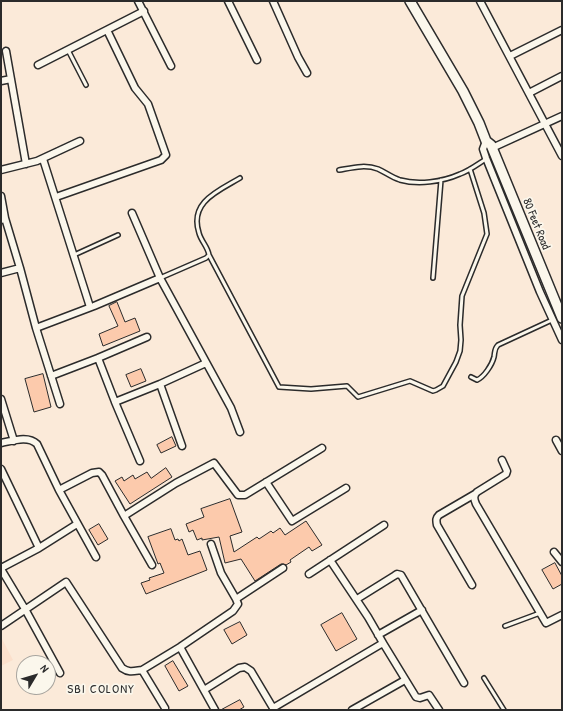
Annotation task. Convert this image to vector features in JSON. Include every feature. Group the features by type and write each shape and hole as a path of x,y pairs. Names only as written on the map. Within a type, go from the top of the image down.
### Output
{"street":[{"path":"138,1 171,66"},
{"path":"228,1 257,60"},
{"path":"273,1 298,57 307,73"},
{"name":"80 Feet Road","path":"410,1 463,91 489,144 559,317"},
{"path":"480,1 562,156"},
{"path":"38,65 144,11"},
{"path":"56,197 161,160 166,155 148,104 135,88 107,30"},
{"path":"510,56 562,30"},
{"path":"6,51 26,164"},
{"path":"529,92 562,76"},
{"path":"1,81 11,79"},
{"path":"562,116 546,124 489,144 483,149 559,317 562,340"},
{"path":"1,170 44,159 80,141"},
{"path":"44,159 90,307"},
{"path":"1,196 3,219 20,268 36,328 60,404"},
{"path":"132,213 160,278 231,408 240,432"},
{"path":"1,273 20,268"},
{"path":"36,328 160,278"},
{"path":"51,376 148,337"},
{"path":"98,358 140,461"},
{"path":"115,402 206,363"},
{"path":"160,384 182,446"},
{"path":"1,399 14,441"},
{"path":"1,444 28,439 36,444 76,524 96,557"},
{"path":"556,440 562,451"},
{"path":"124,516 176,483 214,464 238,495 245,495 322,448"},
{"path":"472,585 437,525 436,517 506,474 507,471 502,460"},
{"path":"1,469 39,548"},
{"path":"59,490 99,472 152,565"},
{"path":"266,482 292,521 346,488"},
{"path":"475,494 474,499 476,504 546,624 562,615"},
{"path":"60,673 1,569 39,548 76,524"},
{"path":"309,574 384,525"},
{"path":"1,626 66,582 122,668 126,671 132,672 142,670 180,647 233,611 238,604 221,574 212,544"},
{"path":"554,552 562,562"},
{"path":"330,560 357,599 405,680 418,698 429,695 439,710"},
{"path":"236,599 283,568"},
{"path":"357,599 394,576 399,574 403,577 464,683"},
{"path":"378,635 422,610"},
{"path":"204,690 242,666 250,672 274,709 383,643"},
{"path":"180,647 215,710"},
{"path":"142,670 164,709"},
{"path":"352,710 405,680"}],"lane":[{"path":"68,50 86,85"},
{"path":"339,170 362,166 379,169 393,178 402,180 433,181 460,174 486,158"},
{"path":"240,178 207,199 202,204 199,211 197,224 199,233 208,251 208,255 279,387 311,389 347,386 358,397 410,381 433,391 436,390 443,386 456,362 460,351 461,340 460,314 462,296 487,234 484,213 470,169"},
{"path":"433,278 441,180"},
{"path":"74,255 118,235"},
{"path":"160,278 206,258 208,255"},
{"path":"471,377 477,380 484,375 498,345 559,317"},
{"path":"505,626 540,613"},
{"path":"484,678 504,710"}],"shaded area":[{"path":"1,637 13,660 1,666"}],"building":[{"path":"117,302 125,322 135,318 140,331 103,346 99,334 118,326 109,306"},
{"path":"141,369 146,381 131,387 126,375"},
{"path":"43,374 51,407 34,412 25,379"},
{"path":"172,437 176,446 161,453 157,445"},
{"path":"166,468 172,477 130,504 115,481 122,477 124,481 133,475 135,479 147,472 151,478"},
{"path":"230,499 242,532 230,536 234,552 257,537 259,539 271,531 273,533 280,528 285,535 306,521 322,545 312,551 309,547 290,560 291,562 286,565 281,564 255,581 241,559 225,563 219,537 202,540 202,538 197,540 193,530 189,532 186,524 204,517 201,509"},
{"path":"99,524 108,539 98,545 89,530"},
{"path":"171,529 175,540 178,539 179,541 182,539 188,555 200,551 207,570 146,594 141,583 150,580 149,578 164,573 160,563 158,564 148,537"},
{"path":"555,563 562,576 562,584 553,589 542,570"},
{"path":"342,613 357,639 336,651 321,625"},
{"path":"240,622 247,635 232,644 224,630"},
{"path":"173,661 188,686 179,691 165,666"},
{"path":"240,700 244,707 239,710 221,710"}],"district":[{"name":"SBI COLONY","path":"101,690"}]}
